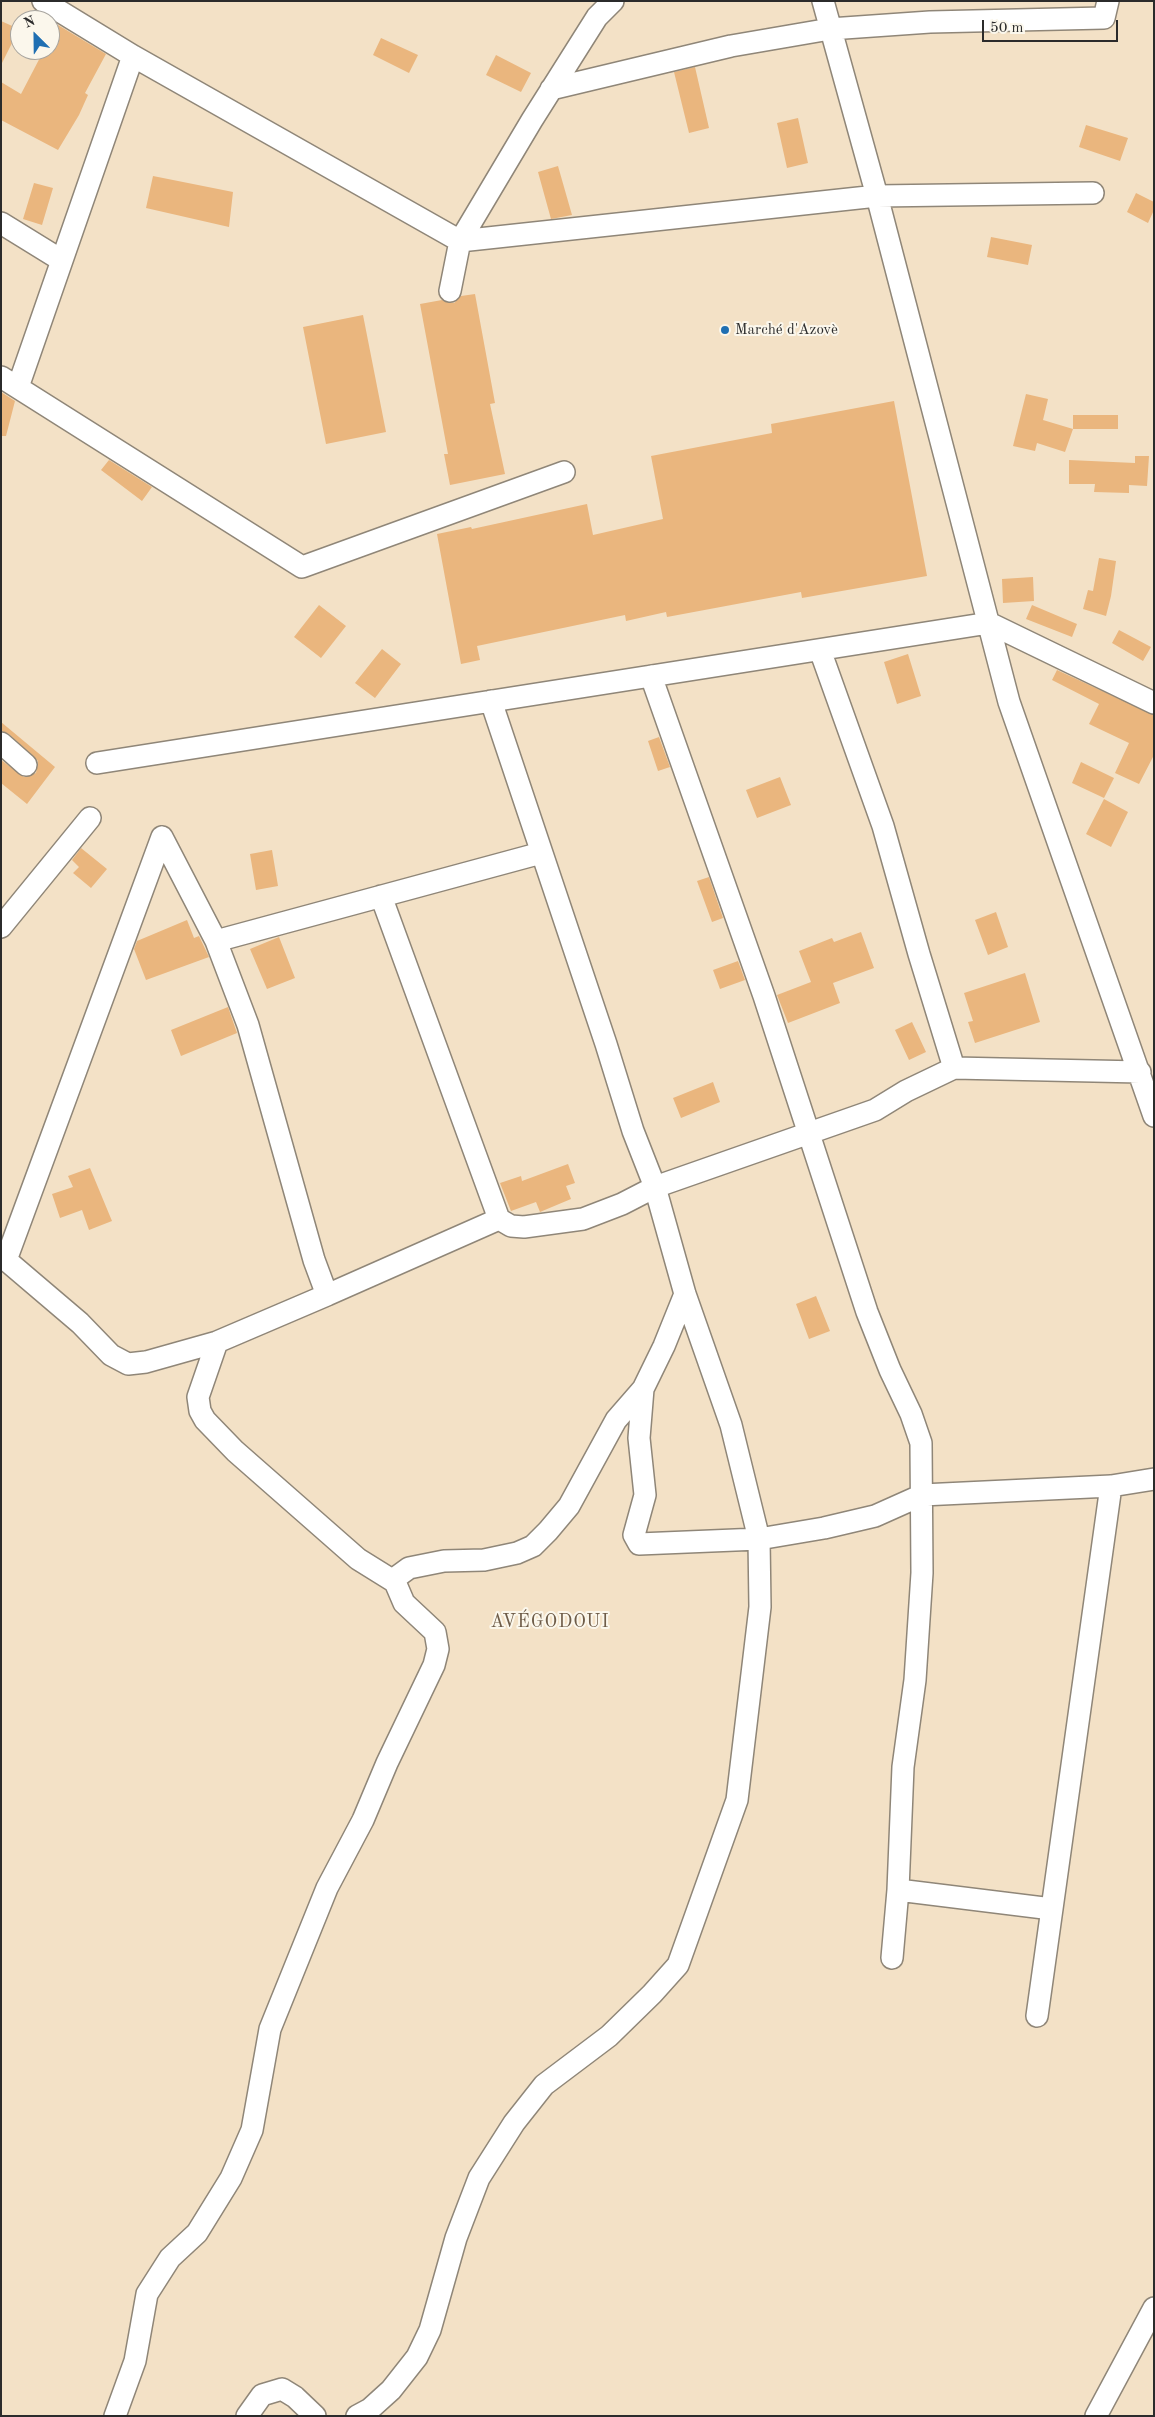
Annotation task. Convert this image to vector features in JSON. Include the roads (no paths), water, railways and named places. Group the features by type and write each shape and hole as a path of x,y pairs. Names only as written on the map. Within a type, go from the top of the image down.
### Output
{"street":[{"path":"43,1 133,56 460,242 877,196 1093,193"},
{"path":"450,291 460,242 551,89 597,18 613,1"},
{"path":"823,1 877,196 1009,702 1154,1116"},
{"path":"551,89 731,46 830,30 930,22 1104,18 1108,1"},
{"path":"133,56 61,260 9,382 302,567 564,472"},
{"path":"1,223 61,260"},
{"path":"97,763 989,623 1154,703"},
{"path":"820,650 883,826 954,1068"},
{"path":"650,676 764,996 867,1312 890,1370 911,1414 921,1443 922,1572 915,1680 903,1767 898,1890 892,1958"},
{"path":"357,2416 370,2409 391,2390 417,2357 430,2330 456,2238 479,2178 514,2123 544,2086 609,2036 652,1994 678,1965 737,1800 760,1607 759,1539 731,1425 685,1294 655,1187 633,1132 606,1044 491,701"},
{"path":"1,744 26,764"},
{"path":"1,928 90,818"},
{"path":"327,1295 312,1251 248,1025 216,941 162,837 6,1260 80,1323 112,1355 128,1364 146,1362 217,1342 327,1295 499,1219"},
{"path":"216,941 541,853"},
{"path":"380,896 499,1219 511,1226 524,1228 584,1219 622,1204 655,1187 875,1110 906,1091 954,1068 1007,1071 1140,1072"},
{"path":"395,1582 398,1576 409,1568 444,1561 484,1560 517,1553 533,1546 569,1506 616,1420 643,1389 664,1346 685,1294"},
{"path":"116,2416 135,2361 147,2294 170,2258 197,2233 232,2178 252,2130 270,2029 327,1888 363,1820 387,1763 434,1665 438,1649 434,1632 404,1603 395,1582 351,1553 235,1451 206,1420 200,1411 198,1397 217,1342"},
{"path":"643,1389 639,1438 645,1495 640,1519 635,1529 636,1540 639,1544 759,1539 875,1516 922,1495 1111,1486 1154,1480"},
{"path":"1037,2016 1111,1486"},
{"path":"898,1890 1052,1909"},
{"path":"1096,2416 1154,2308"},
{"path":"247,2416 262,2395 282,2390 295,2397 315,2416"}],"place":[{"name":"Marché d'Azovè","path":"725,330"}],"district":[{"name":"AVÉGODOUI","path":"550,1622"}]}
